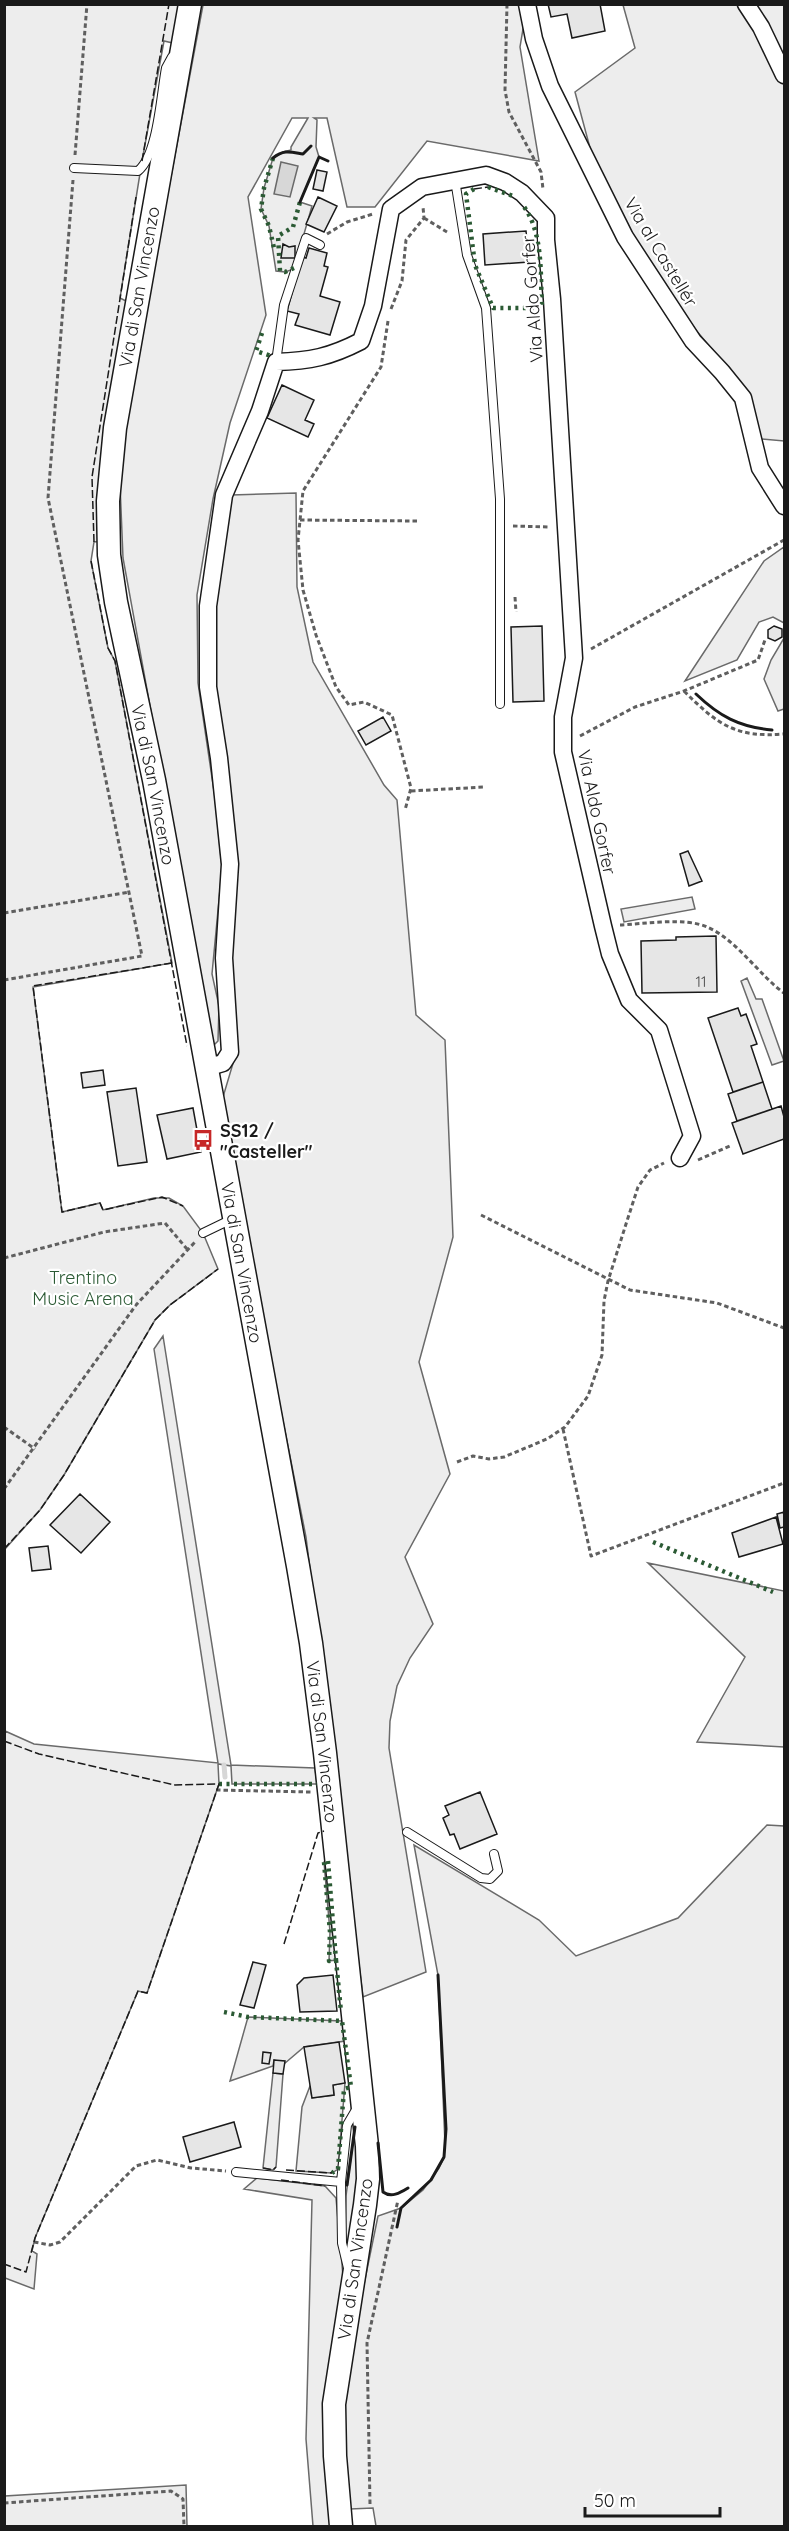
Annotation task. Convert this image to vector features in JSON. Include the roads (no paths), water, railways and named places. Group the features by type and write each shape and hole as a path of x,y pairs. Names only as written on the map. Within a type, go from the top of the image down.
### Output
{"main road":[{"name":"Via di San Vincenzo","path":"190,4 115,428 108,501 108,527 116,602 154,780 308,1621 329,1792 364,2097 368,2179 334,2404 335,2456 341,2526"}],"street":[{"name":"Via al Castellér","path":"526,4 534,39 550,86 625,237 693,342 744,398 760,468 784,506"},
{"path":"746,4 761,27 784,75"},
{"name":"Via Aldo Gorfer","path":"276,362 309,361 335,354 361,342 379,284 391,209 422,187 455,179 481,182 486,175 505,182 522,193 546,218 574,658 563,717 562,752 610,954 629,1000 659,1030 692,1136 680,1158"},
{"path":"206,1068 223,1063 230,1052 224,958 230,864 219,758 208,687 208,606 224,495 260,411 276,362"}],"lane":[{"path":"74,168 138,171 145,165 151,151 166,68 184,39"},
{"path":"455,179 467,255 486,308 500,499 500,704"},
{"path":"276,362 284,305 306,238 320,245"},
{"path":"203,1233 235,1217"},
{"path":"407,1832 481,1878 490,1879 498,1870 494,1854"},
{"path":"351,2280 342,2243 341,2182 347,2125 364,2097"},
{"path":"236,2172 341,2182"}],"waterway":[{"path":"224,1765 225,1777"}],"place":[{"name":"SS12 / \"Casteller\"","path":"203,1140"}],"park label":[{"name":"Trentino Music Arena","path":"83,1287"}]}
